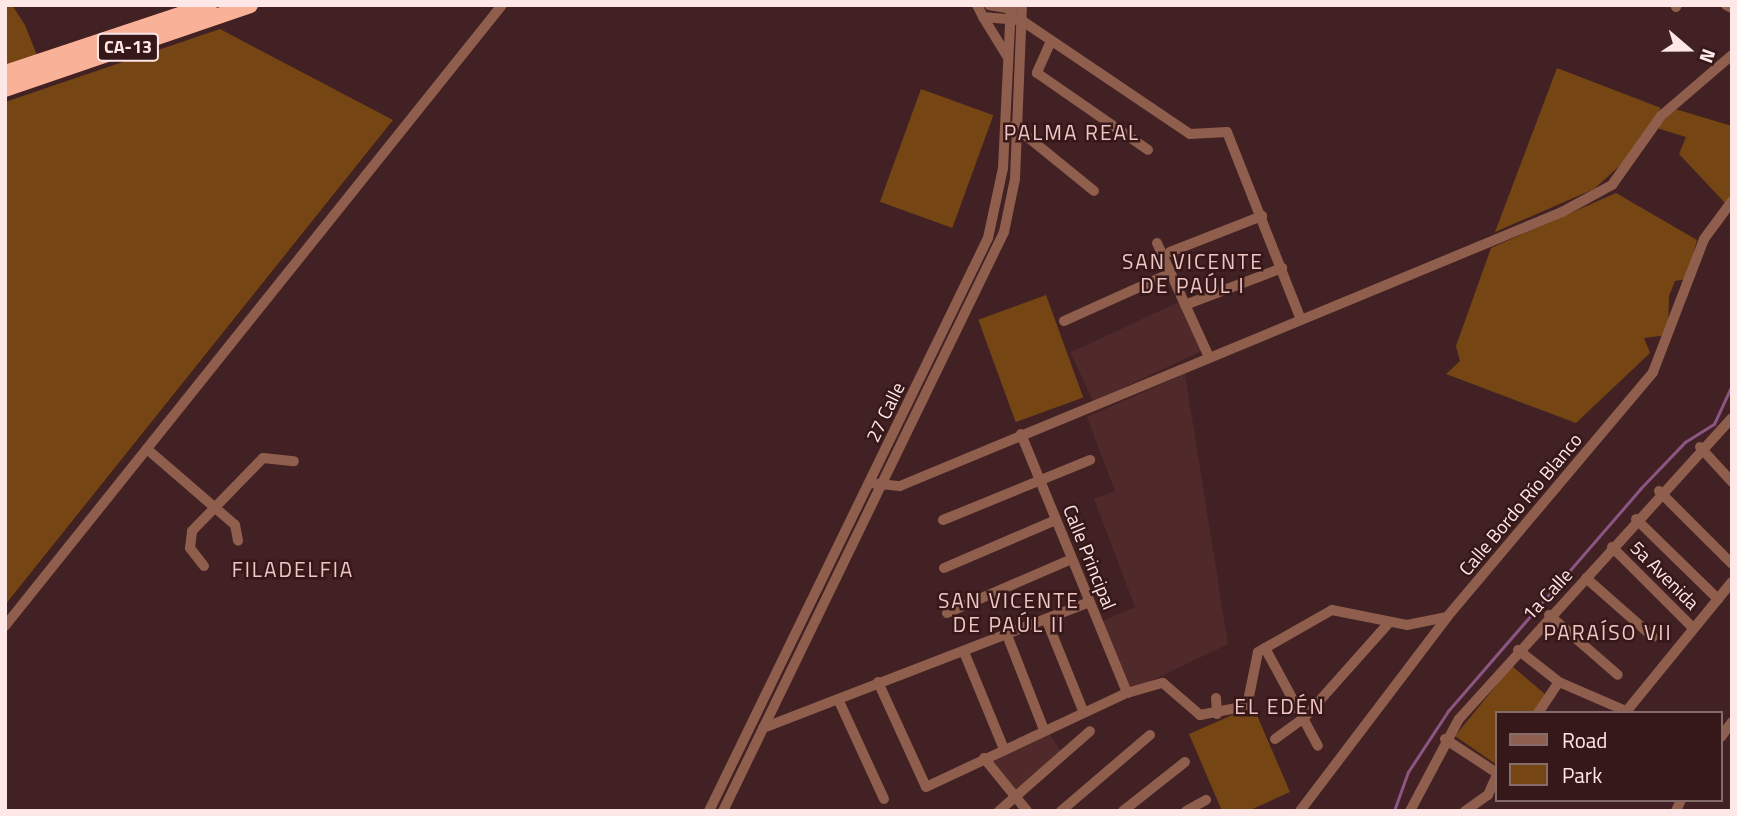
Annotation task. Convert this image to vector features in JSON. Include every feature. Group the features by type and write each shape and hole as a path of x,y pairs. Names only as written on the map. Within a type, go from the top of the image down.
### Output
{"highway":[{"name":"CA-13","path":"5,73 209,5"},
{"name":"CA-13","path":"5,89 250,5"}],"street":[{"path":"5,626 502,5"},
{"path":"977,5 1009,60"},
{"path":"989,5 1016,12 1051,41 1190,134 1227,132 1301,320"},
{"path":"1726,5 1732,8"},
{"path":"983,17 1016,12"},
{"name":"27 Calle","path":"709,811 986,244 996,211 1006,120 1009,60 1016,12"},
{"name":"27 Calle","path":"723,811 998,249 1008,219 1017,129 1016,12"},
{"path":"1051,41 1037,73 1148,150"},
{"path":"870,483 900,486 1208,355 1301,320 1562,212 1612,185 1661,116 1732,55"},
{"path":"1006,120 1094,191"},
{"name":"Calle Bordo Río Blanco","path":"1300,811 1447,617 1653,372 1704,239 1732,201"},
{"path":"996,211 1008,219"},
{"path":"1170,252 1262,216"},
{"path":"1157,243 1208,355"},
{"path":"986,244 998,249"},
{"path":"1185,305 1282,268"},
{"path":"1064,321 1171,273"},
{"name":"1a Calle","path":"1410,811 1445,739 1518,650 1586,578 1700,447 1729,425"},
{"name":"Calle Principal","path":"1021,434 1127,693"},
{"path":"1700,447 1732,482"},
{"path":"147,449 240,531 237,541"},
{"path":"204,566 188,540 214,509 263,458 294,461"},
{"path":"943,520 1090,460"},
{"path":"1659,491 1732,564"},
{"path":"1636,519 1718,599"},
{"path":"944,568 1056,520"},
{"name":"5a Avenida","path":"1612,547 1693,628"},
{"path":"947,613 1072,559"},
{"path":"1586,578 1653,637"},
{"path":"1627,711 1732,582"},
{"path":"746,734 1090,602"},
{"path":"878,682 926,787 1127,693 1163,683 1200,715 1217,714 1249,704 1256,655 1332,610 1388,624 1447,617"},
{"path":"1549,615 1618,675"},
{"path":"1046,619 1084,713"},
{"path":"1275,739 1305,718 1388,624"},
{"path":"1007,635 1044,730"},
{"path":"1265,648 1318,746"},
{"path":"1518,650 1559,682 1624,711"},
{"path":"964,652 1003,749"},
{"path":"1539,711 1559,682"},
{"path":"1216,698 1217,714"},
{"path":"838,699 884,800"},
{"path":"999,811 1090,731"},
{"path":"1061,811 1150,735"},
{"path":"1445,739 1496,773"},
{"path":"984,758 1027,811"},
{"path":"1123,811 1185,762"},
{"path":"1465,811 1488,795 1496,776"},
{"path":"1186,811 1206,800"}],"shaded area":[{"path":"1181,301 1204,350 1093,402 1070,353"},
{"path":"1185,374 1228,644 1132,690 1101,622 1135,607 1094,499 1115,491 1087,417"},
{"path":"1049,733 1062,753 1016,793 992,762"}],"green space":[{"path":"5,5 12,5 25,25 38,58 5,68"},
{"path":"220,29 393,120 5,605 5,102"},
{"path":"1557,68 1661,108 1626,160 1594,189 1495,232"},
{"path":"921,89 993,115 952,228 880,202"},
{"path":"1675,109 1732,126 1732,196 1725,203 1679,154 1686,137 1657,128"},
{"path":"1616,193 1697,240 1686,279 1675,281 1669,296 1668,335 1644,338 1650,353 1576,423 1446,374 1460,361 1456,346 1491,248"},
{"path":"1046,295 1083,397 1016,422 978,320"},
{"path":"1512,666 1545,694 1534,711 1496,711 1496,764 1455,736"},
{"path":"1253,706 1290,792 1248,811 1222,811 1189,734"}],"waterway":[{"path":"1394,811 1408,772 1448,711 1640,489 1685,442 1714,424 1732,385"}],"district":[{"name":"PALMA REAL","path":"1072,132"},
{"name":"SAN VICENTE DE PAÚL I","path":"1193,273"},
{"name":"FILADELFIA","path":"293,569"},
{"name":"SAN VICENTE DE PAÚL II","path":"1009,612"},
{"name":"PARAÍSO VII","path":"1608,632"},
{"name":"EL EDÉN","path":"1280,706"}]}
